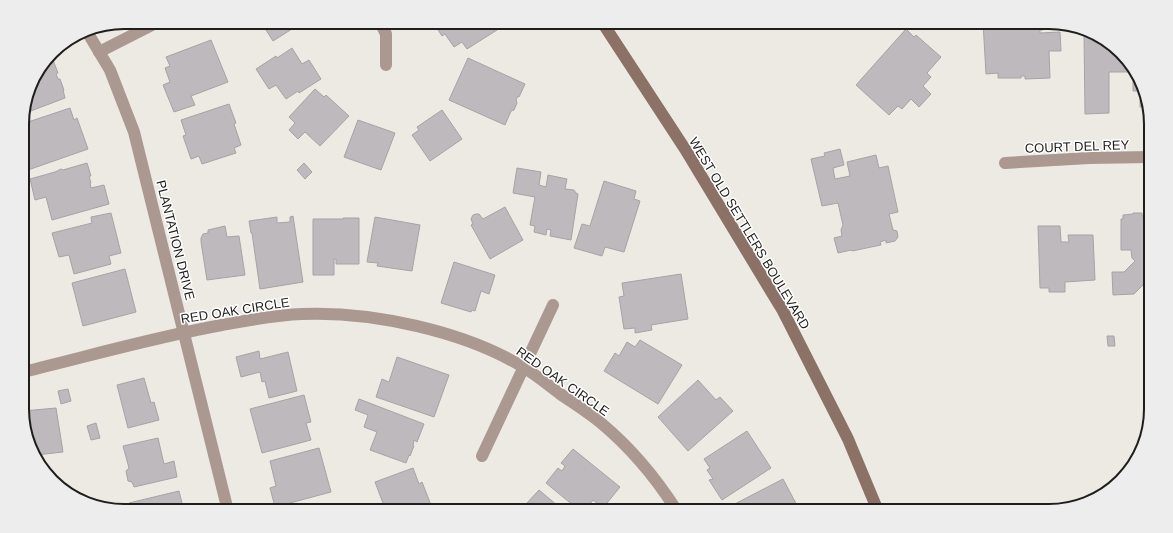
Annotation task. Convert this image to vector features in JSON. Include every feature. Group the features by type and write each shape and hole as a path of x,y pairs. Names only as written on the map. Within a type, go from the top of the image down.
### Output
{"main road":[{"name":"WEST OLD SETTLERS BOULEVARD","path":"607,29 685,149 783,311 848,439 875,504"}],"street":[{"path":"99,52 144,29"},
{"path":"384,29 386,34 386,65"},
{"name":"PLANTATION DRIVE","path":"89,36 110,70 134,132 226,504"},
{"name":"COURT DEL REY","path":"1005,163 1089,158 1144,157"},
{"path":"482,456 553,305"},
{"name":"RED OAK CIRCLE","path":"29,371 184,332 269,317 302,314 336,314 370,317 419,327 480,346 509,359 524,368 599,422 623,443 654,478 672,504"}],"building":[{"path":"265,29 292,29 273,41"},
{"path":"438,29 499,29 467,49 462,42 454,47 445,34 442,36"},
{"path":"906,29 914,37 916,35 941,57 927,73 931,77 923,86 931,94 919,107 911,99 902,109 898,106 889,115 856,85"},
{"path":"983,29 1043,29 1040,30 1040,33 1060,32 1061,51 1049,51 1050,78 1025,79 1025,76 1021,76 1021,78 998,78 998,73 986,74"},
{"path":"1084,36 1107,49 1128,72 1109,72 1109,113 1085,114"},
{"path":"211,40 228,82 191,96 195,105 174,112 163,85 170,82 165,68 170,66 166,57"},
{"path":"292,48 302,64 309,60 321,79 299,93 298,91 286,99 276,85 269,89 256,69"},
{"path":"468,58 525,84 516,100 517,103 514,110 511,111 505,125 449,100"},
{"path":"53,61 58,73 56,74 58,79 60,79 64,90 65,98 30,111 36,88 45,71"},
{"path":"1133,80 1138,91 1133,91"},
{"path":"315,89 324,97 326,95 349,116 320,146 305,132 298,139 289,130 295,123 289,117"},
{"path":"1140,96 1142,107 1140,107"},
{"path":"229,104 236,123 234,124 241,145 234,148 236,153 202,164 199,156 191,159 183,136 186,135 181,120"},
{"path":"70,108 74,120 77,118 88,149 29,170 29,122"},
{"path":"442,110 462,139 430,161 412,135 419,130 417,127"},
{"path":"358,120 395,133 381,170 344,157"},
{"path":"840,149 844,165 833,168 835,179 850,176 847,162 876,155 879,168 888,166 898,212 889,214 893,230 897,231 898,237 895,241 886,243 886,240 880,242 881,245 838,253 834,238 842,236 841,230 843,225 838,203 822,206 811,159 825,156 824,153"},
{"path":"87,163 91,176 89,176 91,188 104,185 109,204 52,220 46,197 35,200 30,179 61,169 63,170"},
{"path":"304,163 312,172 305,179 297,170"},
{"path":"517,168 541,172 539,185 546,187 548,175 567,179 565,189 574,190 578,194 571,240 550,236 551,230 547,229 546,235 534,232 535,226 530,225 535,197 513,193"},
{"path":"604,181 636,191 634,199 640,201 624,252 605,247 602,256 574,248 582,224 590,226"},
{"path":"505,207 523,240 490,259 471,225 473,224 471,219 473,215 479,214 483,219"},
{"path":"111,213 121,253 109,256 111,264 74,274 69,255 59,257 52,233 92,223 91,217"},
{"path":"1142,213 1142,216 1144,216 1144,284 1134,294 1113,295 1112,272 1124,272 1135,261 1132,258 1131,250 1121,250 1121,219 1123,219 1123,215"},
{"path":"293,216 303,282 260,289 249,221 277,217 277,223 290,222 290,217"},
{"path":"375,217 420,225 412,271 377,266 378,263 367,262"},
{"path":"359,218 359,264 336,264 336,259 334,259 334,275 313,275 313,219"},
{"path":"225,226 227,237 239,236 245,275 207,280 201,238 203,234 208,233 208,230"},
{"path":"1038,226 1060,226 1061,242 1069,242 1068,235 1093,235 1095,280 1065,282 1065,292 1049,292 1049,288 1040,288"},
{"path":"454,262 495,275 489,294 481,291 475,311 472,310 471,312 441,303"},
{"path":"125,269 136,312 83,326 72,283"},
{"path":"681,274 688,319 651,325 652,330 635,333 635,328 624,329 619,297 624,296 622,283"},
{"path":"1107,336 1114,336 1115,346 1108,346"},
{"path":"640,340 682,365 658,404 604,371 615,353 619,356 627,342 635,347"},
{"path":"259,351 260,359 288,352 297,391 269,398 265,381 262,382 260,372 241,377 236,357"},
{"path":"397,357 449,375 434,417 376,397 382,379 389,382"},
{"path":"144,378 151,403 154,402 159,420 128,428 117,385"},
{"path":"698,380 716,400 720,397 733,411 688,451 658,417"},
{"path":"68,389 71,401 61,404 58,391"},
{"path":"304,395 311,422 306,423 311,440 262,453 250,409"},
{"path":"359,399 424,424 417,442 414,440 414,446 406,463 370,450 377,432 364,427 368,415 355,410"},
{"path":"56,408 63,452 41,454 32,434 29,410"},
{"path":"96,423 100,438 91,440 87,426"},
{"path":"747,431 771,468 722,500 709,480 713,479 707,470 710,468 704,459"},
{"path":"158,438 164,464 174,461 177,477 134,487 132,482 128,481 126,471 129,468 123,446"},
{"path":"319,448 331,492 286,504 274,504 270,488 276,486 270,461"},
{"path":"573,449 620,487 606,504 598,504 593,500 590,504 572,504 546,483 558,468 562,471 565,466 561,463"},
{"path":"413,468 419,484 422,482 431,504 383,504 375,482"},
{"path":"783,479 796,504 735,504"},
{"path":"539,490 556,504 528,504 527,503"},
{"path":"179,491 182,504 129,504"}]}
